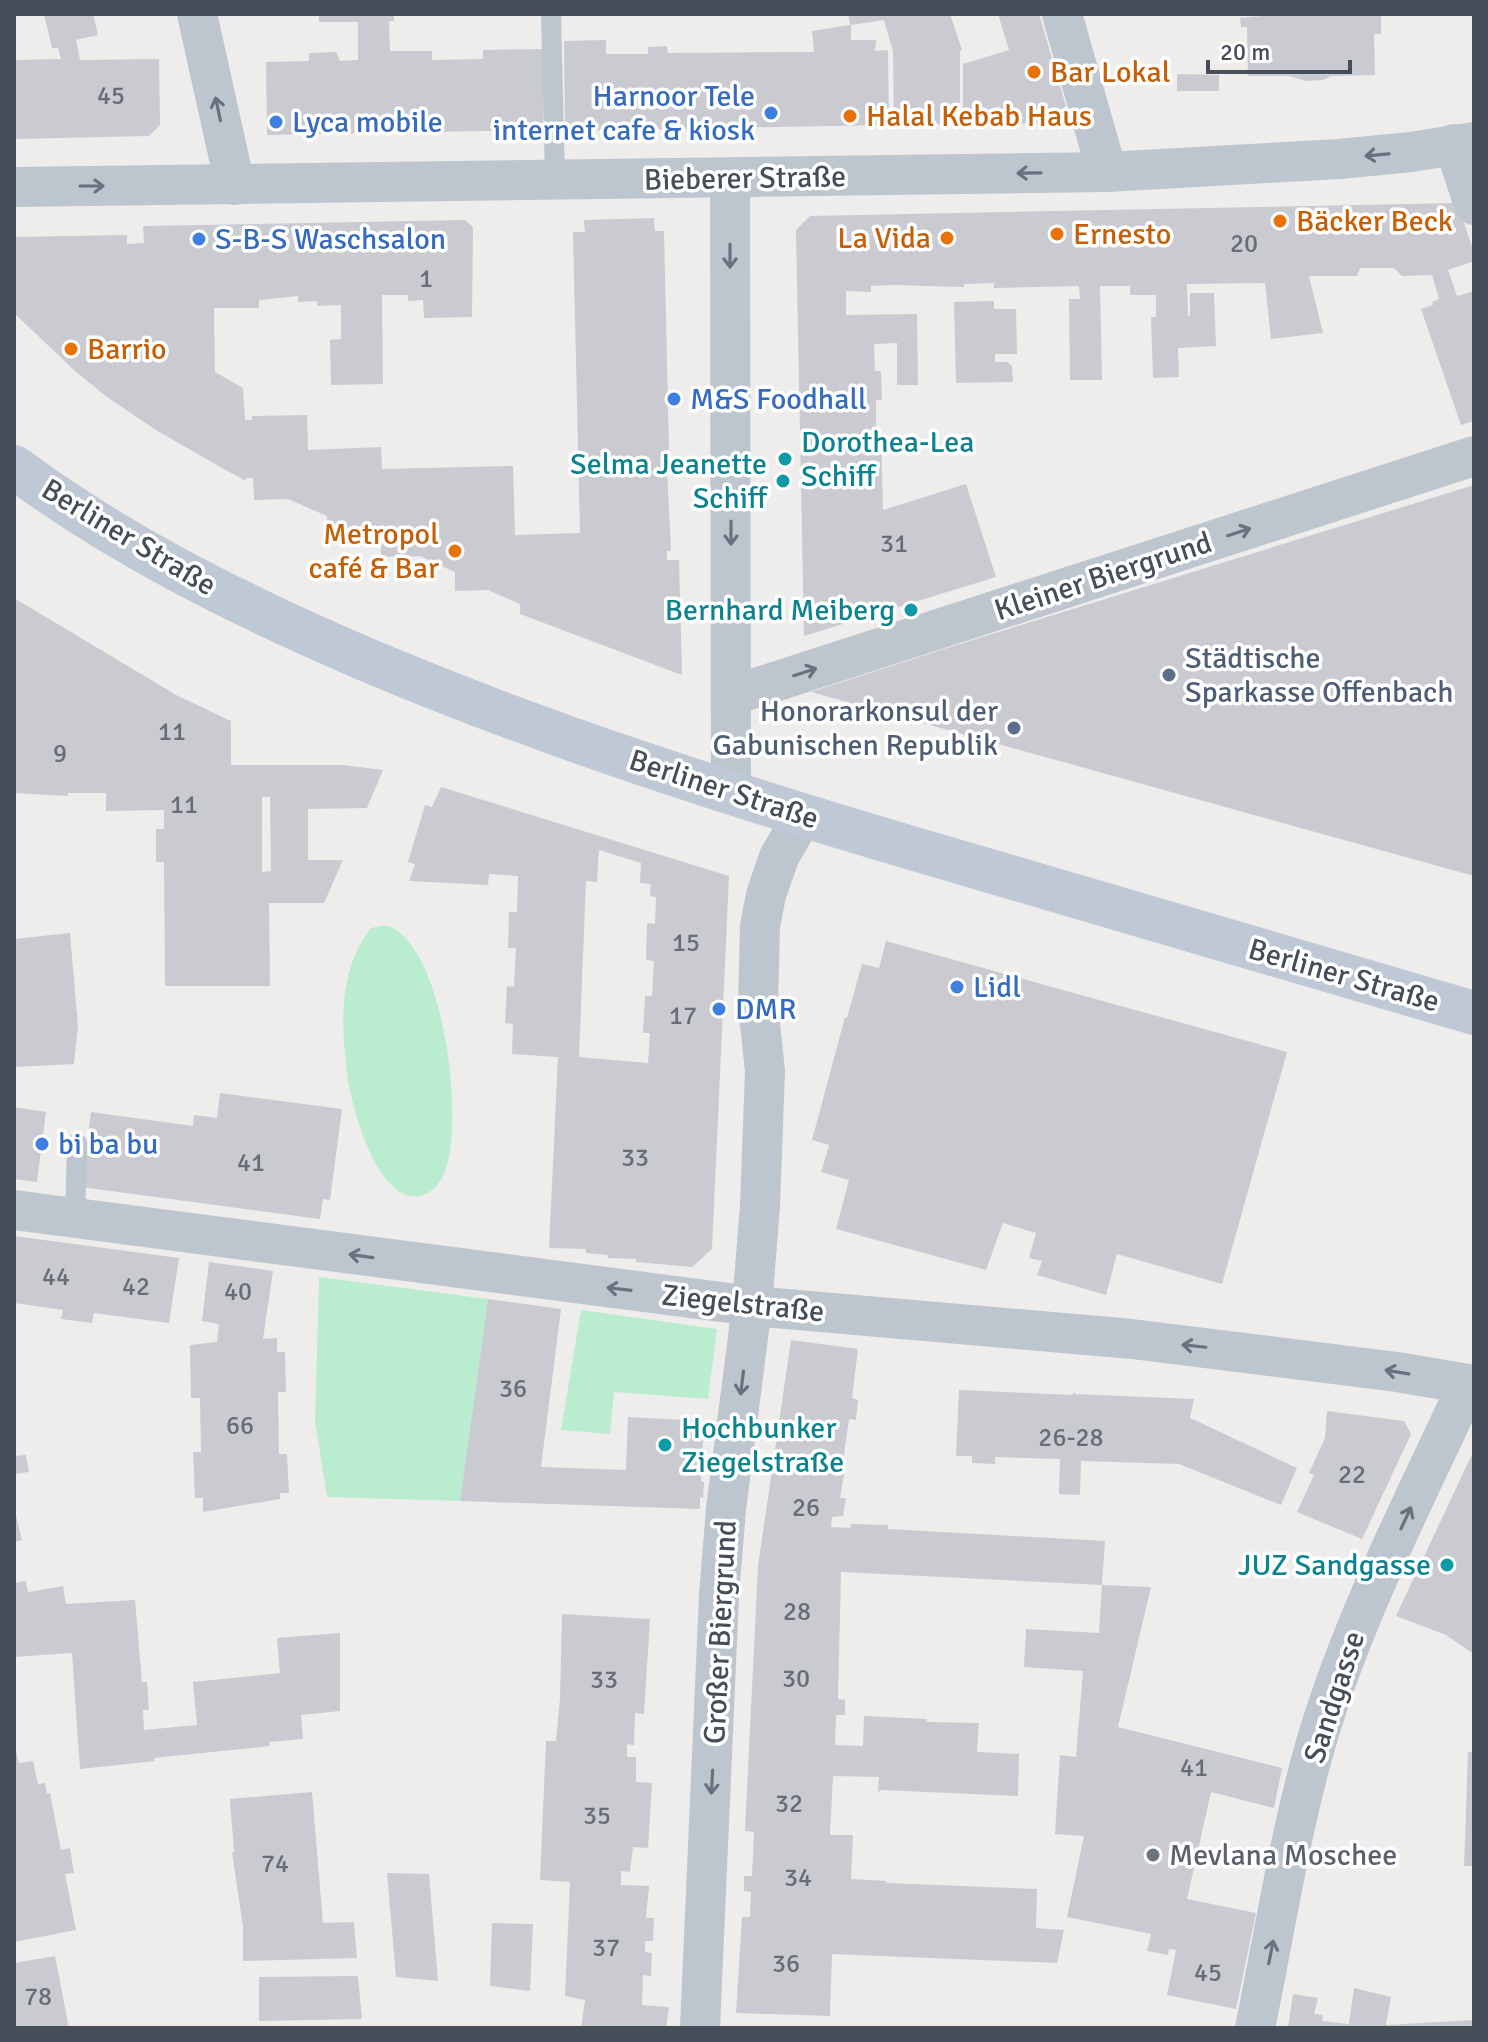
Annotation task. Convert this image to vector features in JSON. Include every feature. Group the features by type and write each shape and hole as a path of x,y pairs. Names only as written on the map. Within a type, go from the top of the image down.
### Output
{"main road":[{"name":"Berliner Straße","path":"14,467 61,502 125,542 210,587 316,638 529,725 803,816 1474,1013"}],"street":[{"path":"197,14 235,185"},
{"path":"1062,14 1107,172"},
{"path":"1464,143 1474,205"},
{"name":"Bieberer Straße","path":"14,187 1107,172 1339,159 1464,143"},
{"path":"730,178 731,793"},
{"name":"Kleiner Biergrund","path":"731,696 1474,456"},
{"name":"Großer Biergrund","path":"700,2028 719,1595 726,1509 752,1306 760,1206 765,1071 758,1005 760,926 766,895 779,857 803,816"},
{"name":"Ziegelstraße","path":"14,1210 752,1306 1132,1339 1350,1365 1471,1384"},
{"name":"Sandgasse","path":"1255,2028 1294,1835 1318,1737 1360,1619 1471,1384"}],"lane":[{"path":"551,14 555,181"},
{"path":"75,1218 77,1143"}],"green space":[{"path":"385,925 405,938 422,963 445,1035 450,1076 451,1147 445,1171 436,1187 420,1196 405,1194 391,1185 380,1170 362,1132 348,1080 343,1020 347,981 360,945 371,928"},
{"path":"319,1277 488,1299 460,1501 327,1497 315,1421"},
{"path":"581,1310 717,1329 708,1399 614,1392 610,1434 561,1430"}],"building":[{"path":"44,14 93,14 98,35 76,40 80,60 159,59 160,125 149,136 14,139 14,60 61,59 58,48 52,48"},
{"path":"319,14 394,14 394,21 389,21 390,51 432,51 432,60 483,59 483,50 543,49 543,130 267,135 266,62 309,61 309,53 336,52 340,61 358,60 358,22 319,22"},
{"path":"848,14 950,14 962,50 960,124 894,125 893,51 884,20 851,25 851,40 876,40 875,51 888,50 889,125 565,131 564,41 606,40 606,54 648,54 648,47 667,46 668,53 814,52 812,31 850,25"},
{"path":"998,14 1039,14 1066,106 1053,123 963,124 963,64 1009,50"},
{"path":"1287,14 1381,14 1381,34 1374,34 1375,75 1332,76 1306,81 1289,76 1248,76 1247,27 1241,27 1240,18"},
{"path":"1177,74 1219,75 1219,91 1177,91"},
{"path":"1457,203 1474,252 1474,261 1448,270 1457,296 1474,291 1474,421 1461,425 1421,309 1439,299 1432,275 1402,276 1394,268 1360,268 1357,276 1309,276 1323,333 1271,339 1265,283 1187,284 1188,316 1190,293 1214,293 1216,346 1178,348 1179,377 1153,378 1151,317 1156,317 1156,295 1130,295 1130,286 1100,286 1102,380 1070,380 1069,299 1080,299 1079,286 994,288 994,283 964,284 964,287 895,285 871,286 871,292 846,291 846,315 917,314 918,385 897,385 897,343 874,344 875,371 881,371 882,400 876,400 876,433 881,432 883,510 966,484 996,577 804,636 796,230 810,216"},
{"path":"654,218 655,231 664,231 669,450 666,450 671,551 667,551 667,560 679,560 682,675 520,614 520,604 488,590 455,591 455,572 420,556 381,557 381,540 365,533 328,533 327,516 288,499 254,500 253,478 246,478 246,481 222,468 107,397 14,313 14,237 127,235 127,244 144,243 143,226 465,220 473,227 472,317 424,318 423,300 408,301 408,295 382,295 383,384 331,385 330,340 341,339 341,305 317,306 317,301 298,302 298,296 259,300 259,308 214,308 215,372 243,388 245,420 252,420 252,416 307,415 308,450 381,447 382,469 513,466 515,535 580,533 573,232 585,232 584,220"},
{"path":"994,301 994,309 1016,309 1017,354 995,354 995,362 1007,362 1012,366 1013,382 956,383 954,302"},
{"name":"Städtische Sparkasse Offenbach","path":"1474,485 1474,876 811,692 950,647"},
{"path":"14,598 178,696 231,721 231,765 343,765 383,770 367,808 308,809 308,860 343,860 324,903 269,903 270,986 165,986 164,862 156,862 156,829 164,829 164,810 106,811 106,793 68,793 68,796 14,793","holes":["262,797 270,797 271,871 262,872"]},
{"path":"441,787 729,876 712,1249 692,1267 608,1258 608,1255 586,1253 586,1249 549,1248 558,1057 512,1054 513,1024 505,1023 507,986 514,987 516,948 508,948 509,912 517,912 518,876 489,874 488,885 409,881 415,864 408,862 425,805 432,807","holes":["599,850 641,863 640,883 651,884 650,896 656,897 655,924 647,923 646,960 654,961 652,996 645,996 643,1033 650,1033 648,1063 579,1057 586,881 597,882"]},
{"path":"70,933 78,1026 74,1064 14,1067 14,939"},
{"path":"886,941 1287,1052 1222,1284 1117,1254 1106,1295 1037,1275 1042,1261 1029,1258 1036,1233 1003,1223 986,1270 836,1229 849,1180 821,1172 829,1145 812,1140 862,964 879,968"},
{"path":"220,1093 342,1109 330,1200 323,1199 320,1219 81,1187 91,1112 193,1126 194,1115 217,1118"},
{"path":"14,1107 46,1112 37,1182 14,1179"},
{"path":"14,1236 179,1258 169,1323 94,1313 92,1323 61,1319 63,1310 14,1303"},
{"path":"209,1262 273,1271 263,1339 277,1338 277,1352 285,1352 286,1392 278,1392 279,1454 287,1454 289,1493 280,1493 280,1499 203,1512 203,1498 195,1498 193,1452 201,1452 200,1398 191,1398 190,1345 217,1342 219,1324 202,1321"},
{"path":"488,1299 561,1309 541,1467 626,1470 628,1417 704,1421 701,1481 704,1482 700,1509 460,1501"},
{"path":"791,1340 858,1349 852,1398 858,1400 856,1420 849,1419 842,1469 845,1469 840,1498 846,1498 843,1516 832,1517 831,1527 888,1525 888,1529 1105,1541 1102,1585 841,1572 838,1699 845,1700 845,1715 836,1715 835,1745 863,1746 864,1716 927,1719 926,1722 979,1723 977,1752 1019,1754 1018,1796 878,1792 879,1777 833,1776 830,1835 853,1835 851,1879 1037,1889 1036,1928 1064,1930 1057,1963 832,1954 830,2016 736,2013 742,1917 750,1917 751,1892 744,1891 744,1876 752,1876 754,1832 745,1831 758,1566"},
{"path":"959,1390 1072,1395 1075,1392 1194,1399 1190,1418 1297,1468 1281,1505 1179,1464 1081,1461 1080,1495 1059,1494 1060,1459 995,1457 995,1464 972,1463 972,1456 956,1456"},
{"path":"1327,1411 1404,1421 1411,1434 1362,1539 1297,1512 1314,1475 1309,1473 1325,1438"},
{"name":"JUZ Sandgasse","path":"1474,1450 1474,1654 1446,1635 1396,1616"},
{"path":"26,1455 29,1472 14,1474 14,1456"},
{"path":"14,1508 22,1540 14,1542"},
{"path":"26,1581 28,1592 63,1586 66,1604 135,1600 142,1682 147,1682 149,1710 143,1710 144,1730 197,1725 193,1682 280,1673 277,1638 340,1633 340,1711 301,1715 303,1739 269,1742 270,1746 80,1769 72,1653 14,1657 14,1583"},
{"path":"1102,1585 1151,1587 1118,1727 1282,1768 1274,1808 1211,1792 1187,1899 1256,1913 1236,2009 1167,1995 1176,1950 1169,1949 1168,1955 1147,1951 1151,1934 1067,1917 1084,1836 1055,1834 1060,1755 1076,1757 1083,1671 1024,1667 1026,1629 1099,1633"},
{"path":"562,1614 650,1619 644,1714 635,1713 634,1745 627,1744 627,1757 636,1757 636,1782 652,1783 648,1848 633,1847 630,1872 621,1871 621,1885 649,1886 646,1918 654,1918 653,1941 645,1941 645,1952 652,1953 651,1976 643,1975 642,2005 669,2007 666,2028 581,2028 585,2000 565,1996 570,1882 540,1880 546,1741 556,1741"},
{"path":"14,1743 19,1763 33,1761 38,1784 45,1783 47,1794 50,1793 61,1850 70,1848 74,1873 65,1874 76,1930 14,1942"},
{"path":"1468,1752 1474,1752 1474,1866 1464,1866"},
{"path":"312,1792 323,1923 354,1922 357,1958 243,1961 243,1927 232,1852 230,1799"},
{"path":"387,1873 429,1874 438,1981 396,1977"},
{"path":"492,1923 533,1924 530,1991 490,1986"},
{"path":"55,1956 69,2028 14,2028 14,1963"},
{"path":"358,1976 362,2019 259,2021 259,1977"},
{"path":"1354,1988 1391,1997 1386,2025 1474,2020 1474,2028 1288,2028 1293,1994 1318,1998 1314,2014 1323,2015 1322,2021 1349,2024"}],"place":[{"name":"Bar Lokal","path":"1034,72"},
{"name":"Harnoor Tele internet cafe & kiosk","path":"771,113"},
{"name":"Halal Kebab Haus","path":"850,116"},
{"name":"Lyca mobile","path":"276,122"},
{"name":"Bäcker Beck","path":"1280,221"},
{"name":"Ernesto","path":"1057,234"},
{"name":"La Vida","path":"947,238"},
{"name":"S-B-S Waschsalon","path":"199,239"},
{"name":"Barrio","path":"71,349"},
{"name":"M&S Foodhall","path":"674,399"},
{"name":"Dorothea-Lea Schiff","path":"785,459"},
{"name":"Selma Jeanette Schiff","path":"783,481"},
{"name":"Metropol café & Bar","path":"455,551"},
{"name":"Bernhard Meiberg","path":"911,610"},
{"name":"Städtische Sparkasse Offenbach","path":"1169,675"},
{"name":"Honorarkonsul der Gabunischen Republik","path":"1014,728"},
{"name":"Lidl","path":"957,987"},
{"name":"DMR","path":"719,1009"},
{"name":"bi ba bu","path":"42,1144"},
{"name":"Hochbunker Ziegelstraße","path":"665,1445"},
{"name":"JUZ Sandgasse","path":"1447,1565"},
{"name":"Mevlana Moschee","path":"1153,1855"}]}
